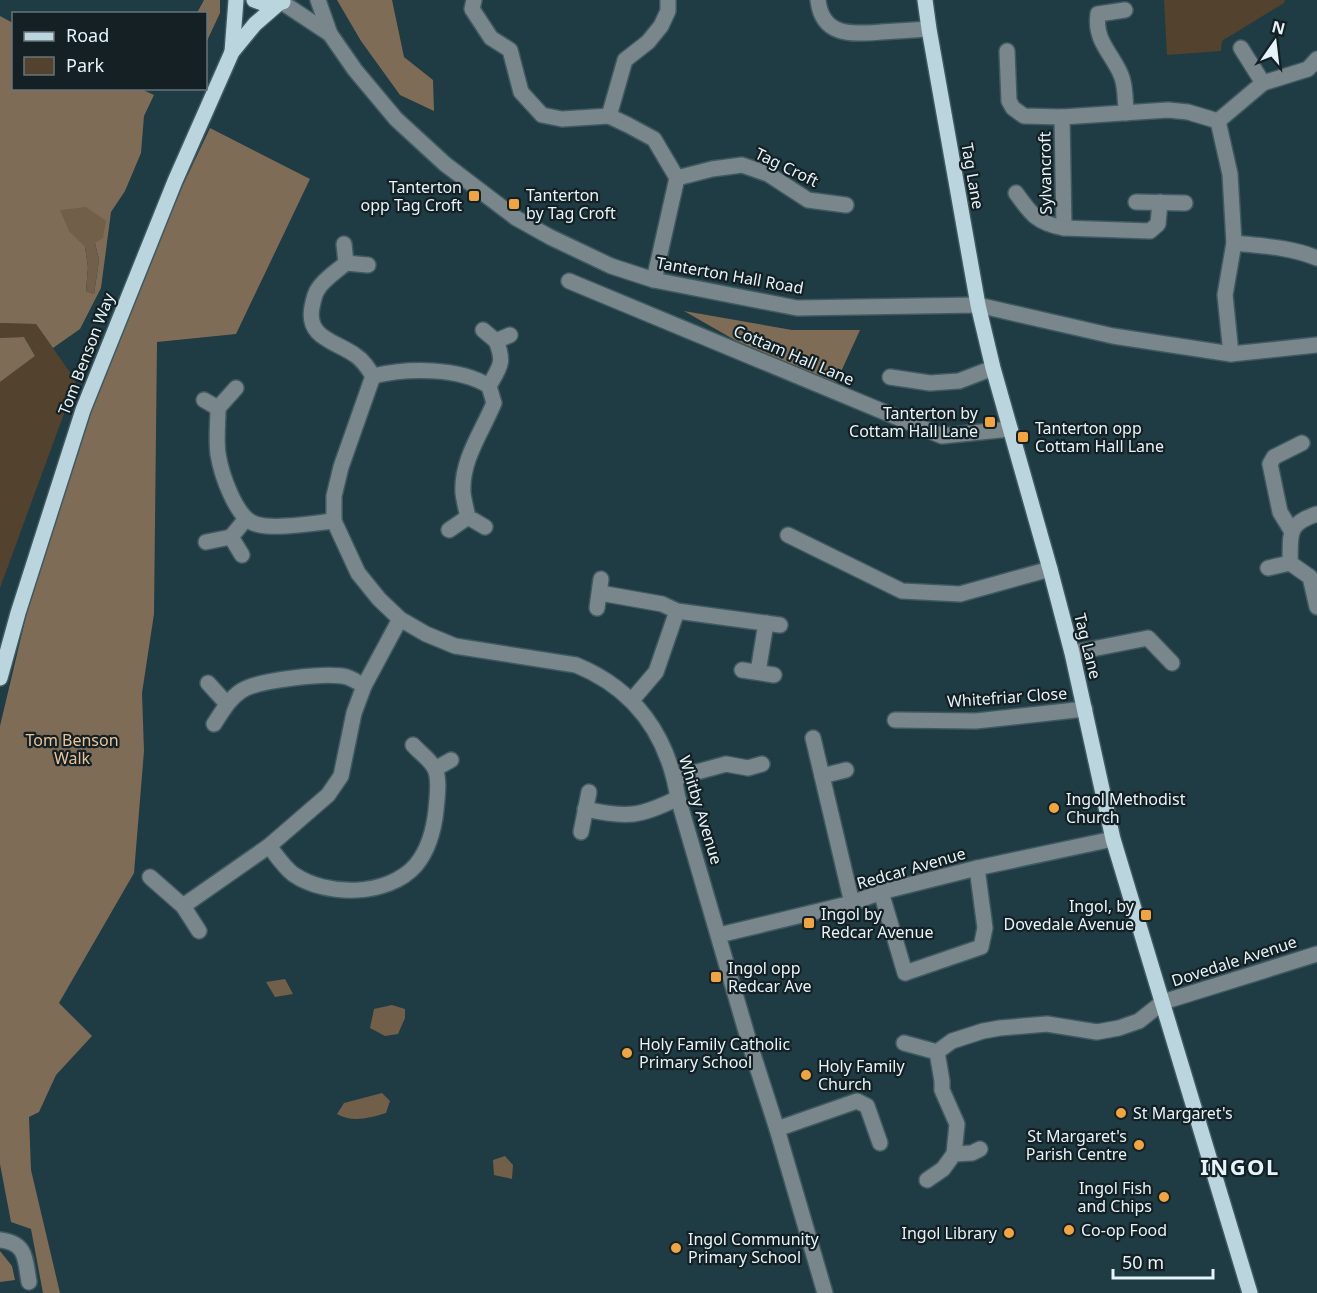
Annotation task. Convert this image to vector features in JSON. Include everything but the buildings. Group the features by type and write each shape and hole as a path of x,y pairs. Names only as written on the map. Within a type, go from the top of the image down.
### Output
{"main road":[{"name":"Tom Benson Way","path":"232,52 236,0"},
{"path":"254,0 268,4 282,2"},
{"name":"Tag Lane","path":"925,0 928,29 978,304 993,368 1072,653 1113,839 1250,1293"},
{"name":"Tom Benson Way","path":"0,678 83,410 141,262 210,98 232,52 255,24 282,2"}],"street":[{"name":"Tanterton Hall Road","path":"318,0 330,34 355,70 396,118 445,164 516,218 579,252 654,280 797,308 978,304 1113,336 1231,354 1317,345"},
{"path":"474,0 472,9 491,38 510,50 520,92 542,115 561,119 609,116 654,139 677,178 654,280"},
{"path":"609,116 626,60 648,42 661,26 668,11 668,0"},
{"path":"818,0 819,8 832,27 849,34 928,29"},
{"name":"Tanterton Hall Road","path":"282,2 330,34"},
{"path":"1125,10 1102,12 1097,18 1101,41 1123,78 1126,113"},
{"path":"1241,48 1263,83"},
{"name":"Sylvancroft","path":"1007,51 1008,93 1013,108 1024,116 1062,117 1168,110 1188,112 1218,121"},
{"path":"1231,354 1225,294 1234,243 1230,174 1218,121 1263,83 1314,68"},
{"name":"Sylvancroft","path":"1062,117 1064,228"},
{"name":"Tag Croft","path":"677,178 712,169 742,165 768,174 808,200 846,204"},
{"name":"Sylvancroft","path":"1016,193 1033,217 1047,225 1064,228 1150,231 1158,224 1160,202"},
{"path":"1136,202 1185,203"},
{"path":"1234,243 1281,248 1317,258"},
{"path":"344,244 346,263"},
{"path":"368,265 346,263 317,290 311,310 314,327 318,334 356,356 373,376 398,371 459,374 475,377 489,386 494,403 473,444 465,470 463,493 468,517 485,527"},
{"name":"Cottam Hall Lane","path":"569,281 942,436 1010,429"},
{"path":"483,330 503,338 501,366 489,386"},
{"path":"890,377 930,383 959,381 993,368"},
{"name":"Whitby Avenue","path":"373,376 341,467 334,496 334,521 358,573 400,619 426,634 455,646 576,664 614,684 645,715 655,731 675,778 678,798 825,1293"},
{"path":"236,388 218,408 218,453 227,487 245,520 256,525 334,521"},
{"path":"204,400 218,408"},
{"path":"1290,563 1291,530 1280,512 1270,464 1274,457 1302,443"},
{"path":"1291,530 1298,522 1317,514"},
{"path":"449,530 468,517"},
{"path":"206,542 231,537 245,520"},
{"path":"788,535 902,591 960,594 1050,569"},
{"path":"231,537 242,555"},
{"path":"1268,568 1290,563 1300,568 1310,577 1317,607"},
{"path":"597,608 600,586 662,604 677,611 773,624 750,671 774,675"},
{"path":"632,700 656,672 677,611"},
{"path":"183,906 269,846 322,801 342,776 354,713 364,686 400,619"},
{"path":"1072,653 1148,638 1172,663"},
{"path":"214,724 227,704 242,690 267,683 304,677 347,677 364,686"},
{"path":"208,683 227,704"},
{"name":"Whitefriar Close","path":"895,720 976,721 1085,709"},
{"path":"813,738 852,903"},
{"path":"269,846 291,873 311,884 333,890 356,891 400,878 416,865 431,840 438,790 435,769 413,745"},
{"path":"435,769 451,760"},
{"path":"675,778 726,764 748,768 762,764"},
{"path":"822,776 846,770"},
{"path":"581,832 589,792"},
{"path":"585,809 606,814 640,814 678,798"},
{"name":"Redcar Avenue","path":"719,935 852,903 881,892 977,868 1113,839"},
{"path":"881,892 905,973 981,947 985,928 977,868"},
{"path":"150,877 183,906 200,932"},
{"name":"Dovedale Avenue","path":"937,1052 952,1041 1000,1028 1047,1024 1097,1032 1108,1030 1138,1021 1163,1002 1317,954"},
{"path":"904,1043 937,1052 942,1090 957,1124 954,1154 943,1169 927,1180"},
{"path":"777,1129 857,1101 867,1106 880,1143"},
{"path":"954,1154 972,1153 980,1149"},
{"path":"0,1240 14,1242 19,1246 23,1252 29,1282"}],"green space":[{"path":"204,0 220,0 220,13 207,41 207,12 198,12"},
{"path":"337,0 392,0 404,57 433,80 434,111 400,95 361,41"},
{"path":"1164,0 1285,0 1284,3 1222,41 1221,51 1167,55"},
{"path":"0,16 12,22 12,90 143,90 154,95 144,116 141,153 125,191 111,212 101,288 80,329 53,348 36,324 0,323","holes":["95,243 99,260 94,294 86,291 88,267 85,247"]},
{"name":"Tom Benson Walk","path":"210,128 310,179 236,334 157,342 154,614 142,693 144,751 134,873 59,1003 92,1036 56,1075 39,1112 29,1117 31,1170 60,1293 43,1293 31,1229 11,1222 0,1164 0,726 27,612 89,405 183,185"},
{"path":"684,311 792,330 860,330 835,385 766,358"},
{"path":"0,323 36,324 76,381 0,588 0,382 35,356 24,337 0,338"},
{"path":"24,337 35,356 0,382 0,338"},
{"path":"0,1251 12,1266 15,1280 0,1282"}],"shaded area":[{"path":"86,207 106,221 103,238 95,243 99,260 94,294 86,292 88,267 85,247 69,231 60,210"},
{"path":"285,979 293,994 275,997 266,982"},
{"path":"392,1005 405,1009 405,1018 398,1034 385,1036 370,1028 374,1009"},
{"path":"382,1093 390,1101 386,1113 355,1119 337,1114 344,1103"},
{"path":"505,1156 513,1165 512,1179 494,1175 493,1160"}],"place":[{"name":"Tanterton opp Tag Croft","path":"474,196"},
{"name":"Tanterton by Tag Croft","path":"514,204"},
{"name":"Tanterton by Cottam Hall Lane","path":"990,422"},
{"name":"Tanterton opp Cottam Hall Lane","path":"1023,437"},
{"name":"Ingol Methodist Church","path":"1054,808"},
{"name":"Ingol, by Dovedale Avenue","path":"1146,915"},
{"name":"Ingol by Redcar Avenue","path":"809,923"},
{"name":"Ingol opp Redcar Ave","path":"716,977"},
{"name":"Holy Family Catholic Primary School","path":"627,1053"},
{"name":"Holy Family Church","path":"806,1075"},
{"name":"St Margaret's","path":"1121,1113"},
{"name":"St Margaret's Parish Centre","path":"1139,1145"},
{"name":"Ingol Fish and Chips","path":"1164,1197"},
{"name":"Co-op Food","path":"1069,1230"},
{"name":"Ingol Library","path":"1009,1233"},
{"name":"Ingol Community Primary School","path":"676,1248"}],"district":[{"name":"INGOL","path":"1240,1167"}]}
